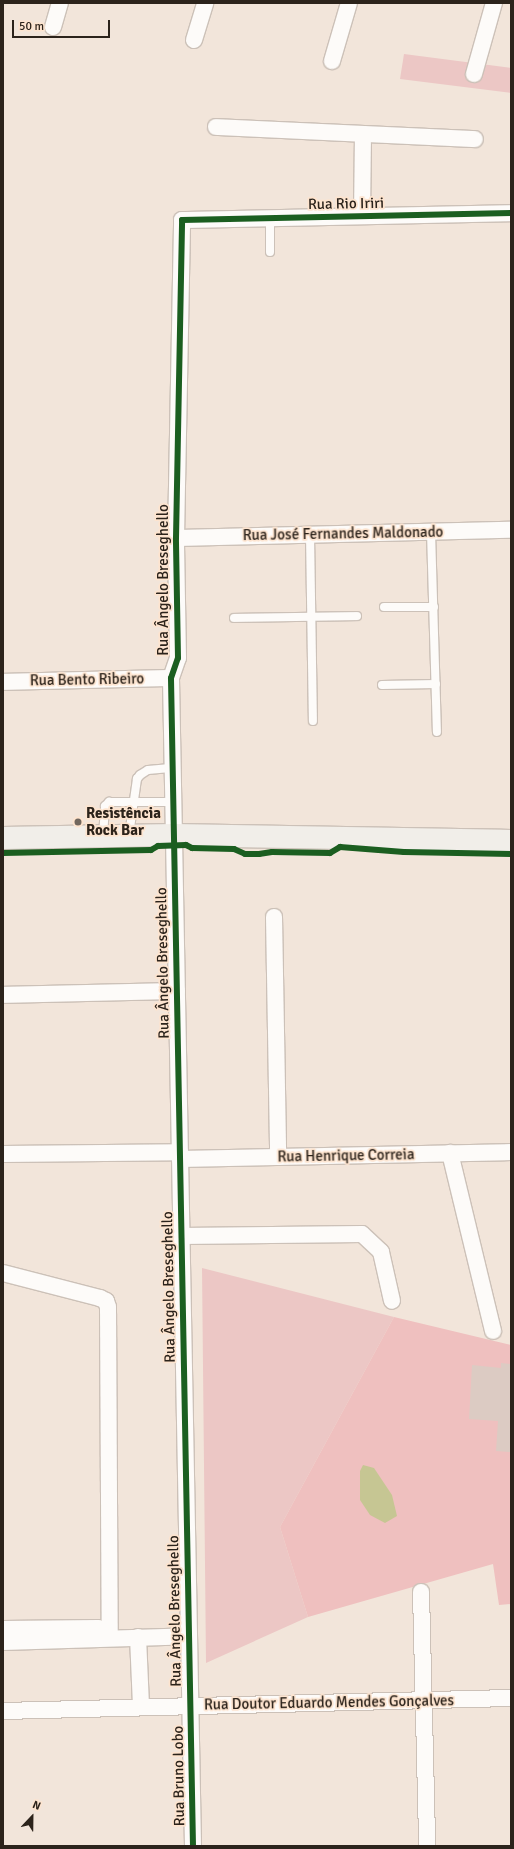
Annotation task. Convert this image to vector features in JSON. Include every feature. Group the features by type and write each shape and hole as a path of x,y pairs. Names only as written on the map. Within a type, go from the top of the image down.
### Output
{"main road":[{"path":"3,838 174,835 511,841"}],"street":[{"path":"53,27 60,3"},
{"path":"194,40 205,3"},
{"path":"332,60 349,3"},
{"path":"474,74 494,3"},
{"path":"216,127 475,139"},
{"path":"362,216 363,134"},
{"name":"Rua Rio Iriri","path":"182,220 511,213"},
{"name":"Rua Ângelo Breseghello","path":"182,220 176,538 178,658 171,678 190,1706"},
{"name":"Rua José Fernandes Maldonado","path":"176,538 511,530"},
{"name":"Rua Bento Ribeiro","path":"3,682 171,678"},
{"path":"274,917 278,1157"},
{"path":"3,995 177,991"},
{"name":"Rua Henrique Correia","path":"3,1154 278,1157 511,1152"},
{"path":"450,1153 493,1331"},
{"path":"182,1236 362,1234 381,1252 392,1301"},
{"path":"3,1273 100,1298 106,1302 108,1307 110,1637"},
{"path":"421,1592 427,1846"},
{"path":"3,1629 98,1628 110,1637"},
{"path":"3,1642 99,1640 110,1637 138,1636 189,1636"},
{"path":"138,1636 141,1707"},
{"name":"Rua Doutor Eduardo Mendes Gonçalves","path":"3,1711 511,1698"},
{"name":"Rua Bruno Lobo","path":"190,1706 193,1846"}],"lane":[{"path":"270,218 270,252"},
{"path":"431,532 437,732"},
{"path":"310,535 313,721"},
{"path":"384,607 434,607"},
{"path":"234,618 358,616"},
{"path":"382,685 436,684"},
{"path":"129,836 137,779 148,770 173,768"},
{"path":"102,836 107,804 135,801 174,802"}],"shaded area":[{"path":"404,54 511,68 511,93 400,79"},
{"path":"202,1268 394,1317 280,1527 308,1617 206,1663"},
{"path":"394,1317 511,1345 511,1604 499,1605 493,1564 308,1617 280,1527"},
{"path":"363,1465 374,1468 392,1495 397,1516 385,1523 370,1515 360,1500 360,1471"}],"building":[{"path":"501,1363 511,1364 511,1452 496,1451 498,1421 469,1419 472,1365 501,1368"}],"cycle path":[{"path":"193,1846 171,678 178,658 176,538 182,220 511,213"},
{"path":"3,853 151,850 158,846 186,845 192,848 234,849 245,854 272,852 330,853 340,847 404,852 511,854"}],"place":[{"name":"Resistência Rock Bar","path":"78,822"}]}
